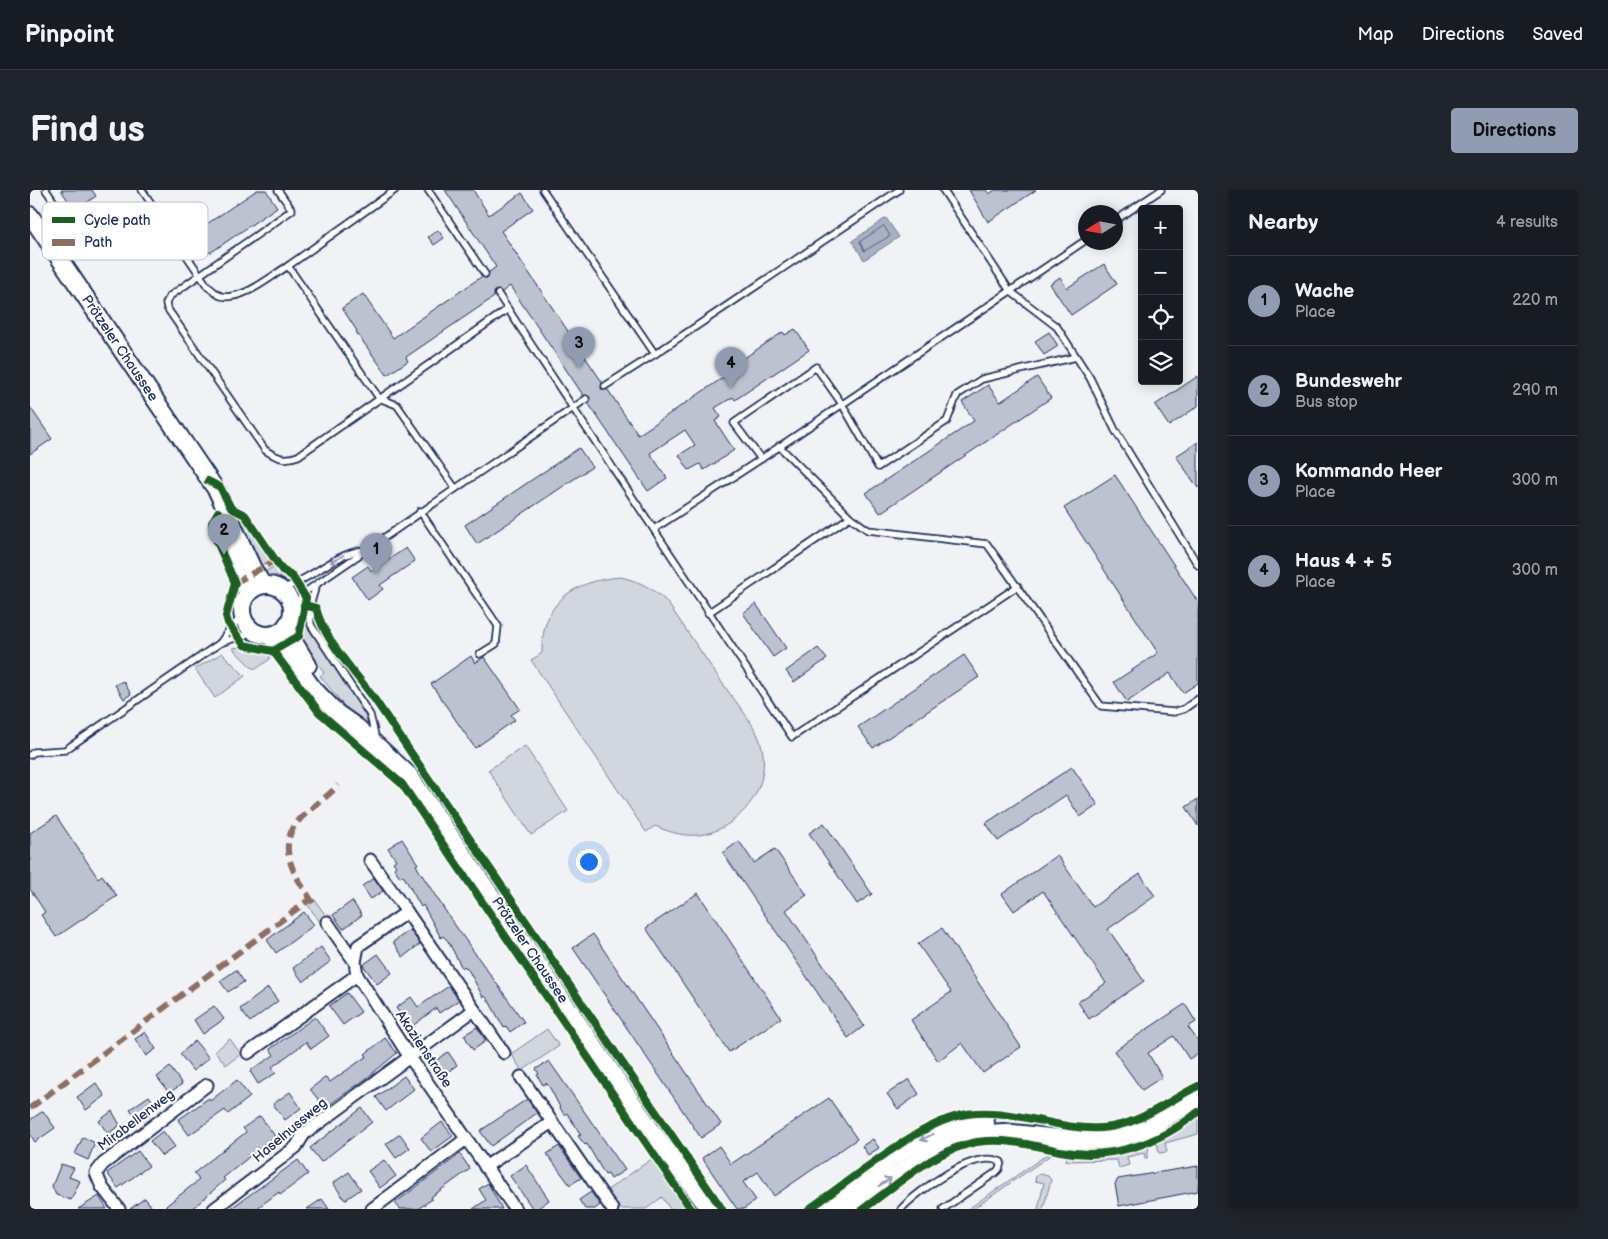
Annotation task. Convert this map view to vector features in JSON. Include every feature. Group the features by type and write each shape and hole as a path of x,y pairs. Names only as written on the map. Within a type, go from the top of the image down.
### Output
{"main road":[{"name":"Prötzeler Chaussee","path":"30,215 42,233"},
{"name":"Prötzeler Chaussee","path":"60,260 208,481 217,491 253,570 263,586"},
{"name":"Prötzeler Chaussee","path":"208,481 247,594"},
{"path":"242,616 242,605 247,594 263,586 281,589"},
{"name":"Prötzeler Chaussee","path":"281,589 288,598 291,636 311,669 357,727"},
{"name":"Prötzeler Chaussee","path":"242,616 247,626 282,646 312,687 327,703 357,727 409,775 689,1185 703,1209"},
{"path":"261,633 280,632 289,616"},
{"path":"822,1209 924,1138 943,1130 973,1128 1004,1132 1063,1145 1100,1141 1130,1136 1162,1122 1198,1098"},
{"path":"844,1209 932,1151 973,1128"},
{"name":"Prötzeler Chaussee","path":"689,1185 709,1209"}],"street":[{"path":"370,860 504,1053"},
{"path":"355,962 358,946 407,912"},
{"name":"Akazienstraße","path":"327,922 355,962 357,975 409,1056 515,1209"},
{"path":"248,1053 357,975"},
{"name":"Haselnussweg","path":"214,1209 296,1147 304,1134 474,1010"},
{"path":"521,1077 612,1209"},
{"name":"Mirabellenweg","path":"119,1209 102,1188 96,1173 102,1164 207,1085"},
{"path":"485,1167 552,1122"},
{"path":"372,1209 466,1139"}],"lane":[{"path":"46,190 54,202"},
{"path":"142,190 150,202"},
{"path":"278,190 292,210 170,296 166,302 167,308 265,450 276,457 287,460 298,456 508,308"},
{"path":"191,260 208,287 220,296 235,296 288,266 395,190"},
{"path":"428,190 486,274"},
{"path":"543,190 655,354"},
{"path":"605,386 899,190"},
{"path":"943,190 1010,291 1057,327 1090,378 1115,430 1198,565"},
{"path":"1123,215 1161,190"},
{"path":"654,529 762,459 1078,245"},
{"path":"288,266 379,398 397,405 455,488"},
{"path":"498,294 792,737 1018,586"},
{"path":"762,459 734,423 816,367 842,404 878,467 947,421 957,395 982,379 1076,357"},
{"path":"289,616 299,596 420,511 586,399"},
{"path":"779,446 850,517 868,530 987,544 1101,706 1174,712 1198,699"},
{"path":"420,511 498,626 496,644 480,654"},
{"path":"708,613 850,517"},
{"path":"281,589 301,581 347,553 365,550"},
{"path":"317,584 309,611 311,626 370,715 376,744"},
{"path":"30,755 34,752 65,750 220,643 242,616"},
{"path":"220,643 261,633"},
{"path":"901,1209 916,1193 955,1169 989,1159 1001,1162 999,1170 943,1209"}],"shaded area":[{"path":"230,509 242,516 270,557 270,561 256,568"},
{"path":"275,566 286,575 291,583 277,582 278,576 275,575 273,581 261,574"},
{"path":"620,577 645,586 667,602 747,717 759,738 762,750 763,774 755,796 731,822 712,832 684,835 655,826 646,832 531,660 542,653 543,635 547,620 563,597 574,589 588,583"},
{"path":"305,617 308,628 363,709 369,729 350,713 320,676 324,673 301,637"},
{"path":"242,647 269,652 270,659 256,669 251,667 232,648"},
{"path":"281,651 363,739 361,746 310,699 276,653"},
{"path":"222,653 245,676 215,698 195,669"},
{"path":"525,746 568,811 531,835 488,770"},
{"path":"314,899 347,945 340,950 307,904"},
{"path":"547,1029 559,1046 522,1071 511,1054"},
{"path":"230,1039 241,1054 226,1065 215,1051"},
{"path":"1198,1117 1198,1134 1165,1143 1167,1152 1159,1153 1157,1142"},
{"path":"1149,1146 1147,1158 1145,1158 1144,1153 1127,1157 1129,1165 1119,1168 1117,1160 1066,1161 1067,1154 1109,1155"},
{"path":"1052,1151 1055,1152 973,1209 968,1209"},
{"path":"653,1158 687,1209 670,1209 662,1197 646,1209 619,1209 606,1191"},
{"path":"1040,1174 1048,1176 1051,1180 1043,1209 1038,1209 1044,1183 1035,1181 1036,1176"}],"water":[{"path":"886,218 899,237 864,260 852,241"}],"building":[{"path":"61,190 92,190 96,196 88,202 69,202"},
{"path":"257,190 266,190 277,207 210,253 208,250 208,223"},
{"path":"445,190 473,190 489,215 522,193 533,209 501,231 602,382 601,389 608,390 638,435 721,379 730,372 728,369 783,332 785,335 795,329 809,350 735,400 733,397 715,408 721,417 715,421 734,450 717,462 704,470 700,464 689,470 679,455 695,445 685,430 650,453 667,478 648,491 588,403 590,397 583,395 510,286 502,292 495,290 494,297 406,357 408,361 387,375 356,332 342,308 363,294 393,338 481,277 487,278 489,272 496,267"},
{"path":"969,190 986,190 989,194 995,190 1036,190 988,222"},
{"path":"438,230 444,238 434,245 428,237"},
{"path":"1104,264 1117,284 1071,315 1050,284 1060,277 1067,288"},
{"path":"1049,332 1058,346 1044,355 1035,341"},
{"path":"1198,376 1198,406 1169,426 1155,405"},
{"path":"1037,377 1051,398 880,513 866,493 974,421 962,402 988,385 1000,402"},
{"path":"30,407 52,439 30,454"},
{"path":"1198,442 1198,488 1176,456"},
{"path":"579,448 592,467 477,544 465,525"},
{"path":"1115,475 1198,602 1198,683 1183,693 1170,673 1127,702 1114,682 1158,653 1064,508"},
{"path":"406,548 415,561 380,585 383,589 368,600 352,577 368,566 371,571"},
{"path":"756,604 786,648 773,657 743,613"},
{"path":"818,648 827,659 794,682 786,671"},
{"path":"964,655 979,677 873,748 858,727"},
{"path":"471,656 475,663 484,657 520,709 511,715 515,720 475,748 431,684"},
{"path":"123,681 131,694 124,699 115,685"},
{"path":"1072,767 1098,805 1080,817 1066,795 998,841 986,823"},
{"path":"1198,799 1198,826 1186,807"},
{"path":"56,816 98,878 102,875 117,896 56,937 41,915 45,912 30,889 30,833"},
{"path":"824,823 872,894 857,904 809,833"},
{"path":"402,839 418,864 416,865 420,872 452,921 524,1022 510,1032 506,1026 504,1028 489,1001 485,996 483,997 469,971 464,966 462,968 448,941 443,936 441,938 423,905 421,907 403,875 400,877 394,868 396,866 393,862 396,860 388,848"},
{"path":"739,841 754,863 775,849 807,895 786,910 864,1026 848,1038 723,853"},
{"path":"1057,855 1093,907 1140,874 1155,896 1108,929 1144,981 1089,1019 1078,1002 1106,983 1043,891 1014,911 1002,894"},
{"path":"374,878 383,891 371,899 362,886"},
{"path":"698,893 781,1018 729,1052 646,928"},
{"path":"352,901 362,915 343,929 333,915"},
{"path":"304,912 314,925 276,953 267,940"},
{"path":"942,928 1021,1047 983,1073 962,1043 938,1061 911,1020 951,992 918,944"},
{"path":"410,930 420,944 403,957 393,942"},
{"path":"593,934 721,1124 701,1138 573,948"},
{"path":"321,947 331,961 303,982 293,968"},
{"path":"378,954 392,973 377,984 363,965"},
{"path":"236,970 244,982 228,992 220,981"},
{"path":"449,986 459,1000 439,1013 436,1008 410,1028 396,1008 411,997 418,1007"},
{"path":"268,988 278,1001 250,1022 240,1009"},
{"path":"347,993 361,1012 343,1025 329,1006"},
{"path":"1185,1004 1196,1022 1188,1027 1198,1041 1198,1053 1189,1059 1174,1036 1148,1053 1162,1077 1142,1090 1114,1051"},
{"path":"214,1006 224,1019 203,1034 194,1020"},
{"path":"315,1017 329,1036 311,1049 306,1042 272,1067 276,1073 258,1084 250,1071 274,1055 270,1049"},
{"path":"477,1027 486,1041 473,1050 464,1035"},
{"path":"145,1032 156,1049 146,1056 135,1039"},
{"path":"385,1038 397,1053 367,1078 325,1108 310,1089 326,1077 330,1082 367,1056 365,1054"},
{"path":"195,1041 209,1058 193,1071 180,1054"},
{"path":"448,1052 457,1065 442,1076 433,1063"},
{"path":"549,1061 625,1170 611,1179 608,1174 605,1175 587,1144 585,1145 578,1136 581,1135 567,1113 564,1115 550,1088 546,1083 543,1085 537,1075 539,1074 536,1069"},
{"path":"170,1067 182,1084 169,1093 157,1077"},
{"path":"404,1076 414,1089 386,1111 376,1097"},
{"path":"909,1079 919,1094 898,1109 887,1094"},
{"path":"237,1080 250,1097 228,1114 225,1110 189,1135 178,1120 209,1098 210,1101"},
{"path":"96,1083 105,1096 86,1110 77,1097"},
{"path":"290,1092 301,1108 285,1120 273,1104"},
{"path":"149,1096 158,1108 139,1122 130,1109"},
{"path":"829,1098 857,1139 774,1196 758,1172 743,1182 756,1200 744,1209 737,1209 702,1158 719,1146 731,1164"},
{"path":"527,1099 537,1113 491,1146 480,1131"},
{"path":"362,1108 372,1122 321,1162 310,1148"},
{"path":"43,1111 55,1128 35,1142 30,1134 30,1120"},
{"path":"112,1111 120,1125 108,1134 99,1121"},
{"path":"260,1116 275,1136 223,1178 225,1180 192,1209 162,1209 199,1180 194,1173 246,1132 243,1128"},
{"path":"442,1122 453,1136 431,1152 421,1138"},
{"path":"163,1131 175,1147 162,1156 150,1141"},
{"path":"400,1134 410,1148 396,1158 386,1144"},
{"path":"83,1137 95,1143 88,1160 75,1154"},
{"path":"873,1139 879,1148 868,1155 862,1146"},
{"path":"559,1146 581,1178 570,1185 547,1154"},
{"path":"138,1151 149,1166 118,1188 107,1173"},
{"path":"460,1154 470,1169 431,1197 432,1199 418,1209 400,1209 395,1203"},
{"path":"298,1160 308,1174 280,1195 279,1192 256,1209 230,1209"},
{"path":"384,1160 396,1176 380,1188 368,1171"},
{"path":"61,1164 74,1168 69,1177 80,1181 71,1200 56,1195 52,1186"},
{"path":"526,1165 549,1200 537,1209 533,1209 510,1176"},
{"path":"1198,1166 1198,1191 1119,1206 1115,1184 1118,1179"},
{"path":"349,1172 361,1189 345,1200 333,1183"},
{"path":"488,1183 502,1209 473,1209 486,1200 479,1189"},
{"path":"591,1192 600,1205 595,1209 585,1209 579,1200"},
{"path":"99,1196 107,1209 78,1209"},
{"path":"145,1198 153,1209 130,1209"},
{"path":"322,1199 329,1209 307,1209"}],"marked path":[{"path":"235,583 276,560"},
{"path":"313,903 292,866 288,845 290,835 299,820 338,785"},
{"path":"30,1108 310,899"}],"cycle path":[{"path":"208,481 220,487 231,508 245,515 282,570 292,576 306,598 299,636 273,651"},
{"path":"218,512 212,523 213,532 235,583 226,616 228,623 244,645 273,651 319,712 402,784 691,1209"},
{"path":"304,605 316,608 326,632 340,655 373,697 722,1209"},
{"path":"809,1209 899,1145 918,1133 954,1117 972,1113 991,1113 1083,1128 1101,1128 1127,1123 1140,1118 1198,1086"},
{"path":"863,1209 917,1169 946,1152 961,1146 977,1142 999,1141 1079,1154 1097,1154 1133,1147 1150,1141 1167,1133 1198,1112"}],"place":[{"name":"Kommando Heer","path":"579,368"},
{"name":"Haus 4 + 5","path":"731,388"},
{"name":"Bundeswehr","path":"224,555"},
{"name":"Wache","path":"376,574"}]}
